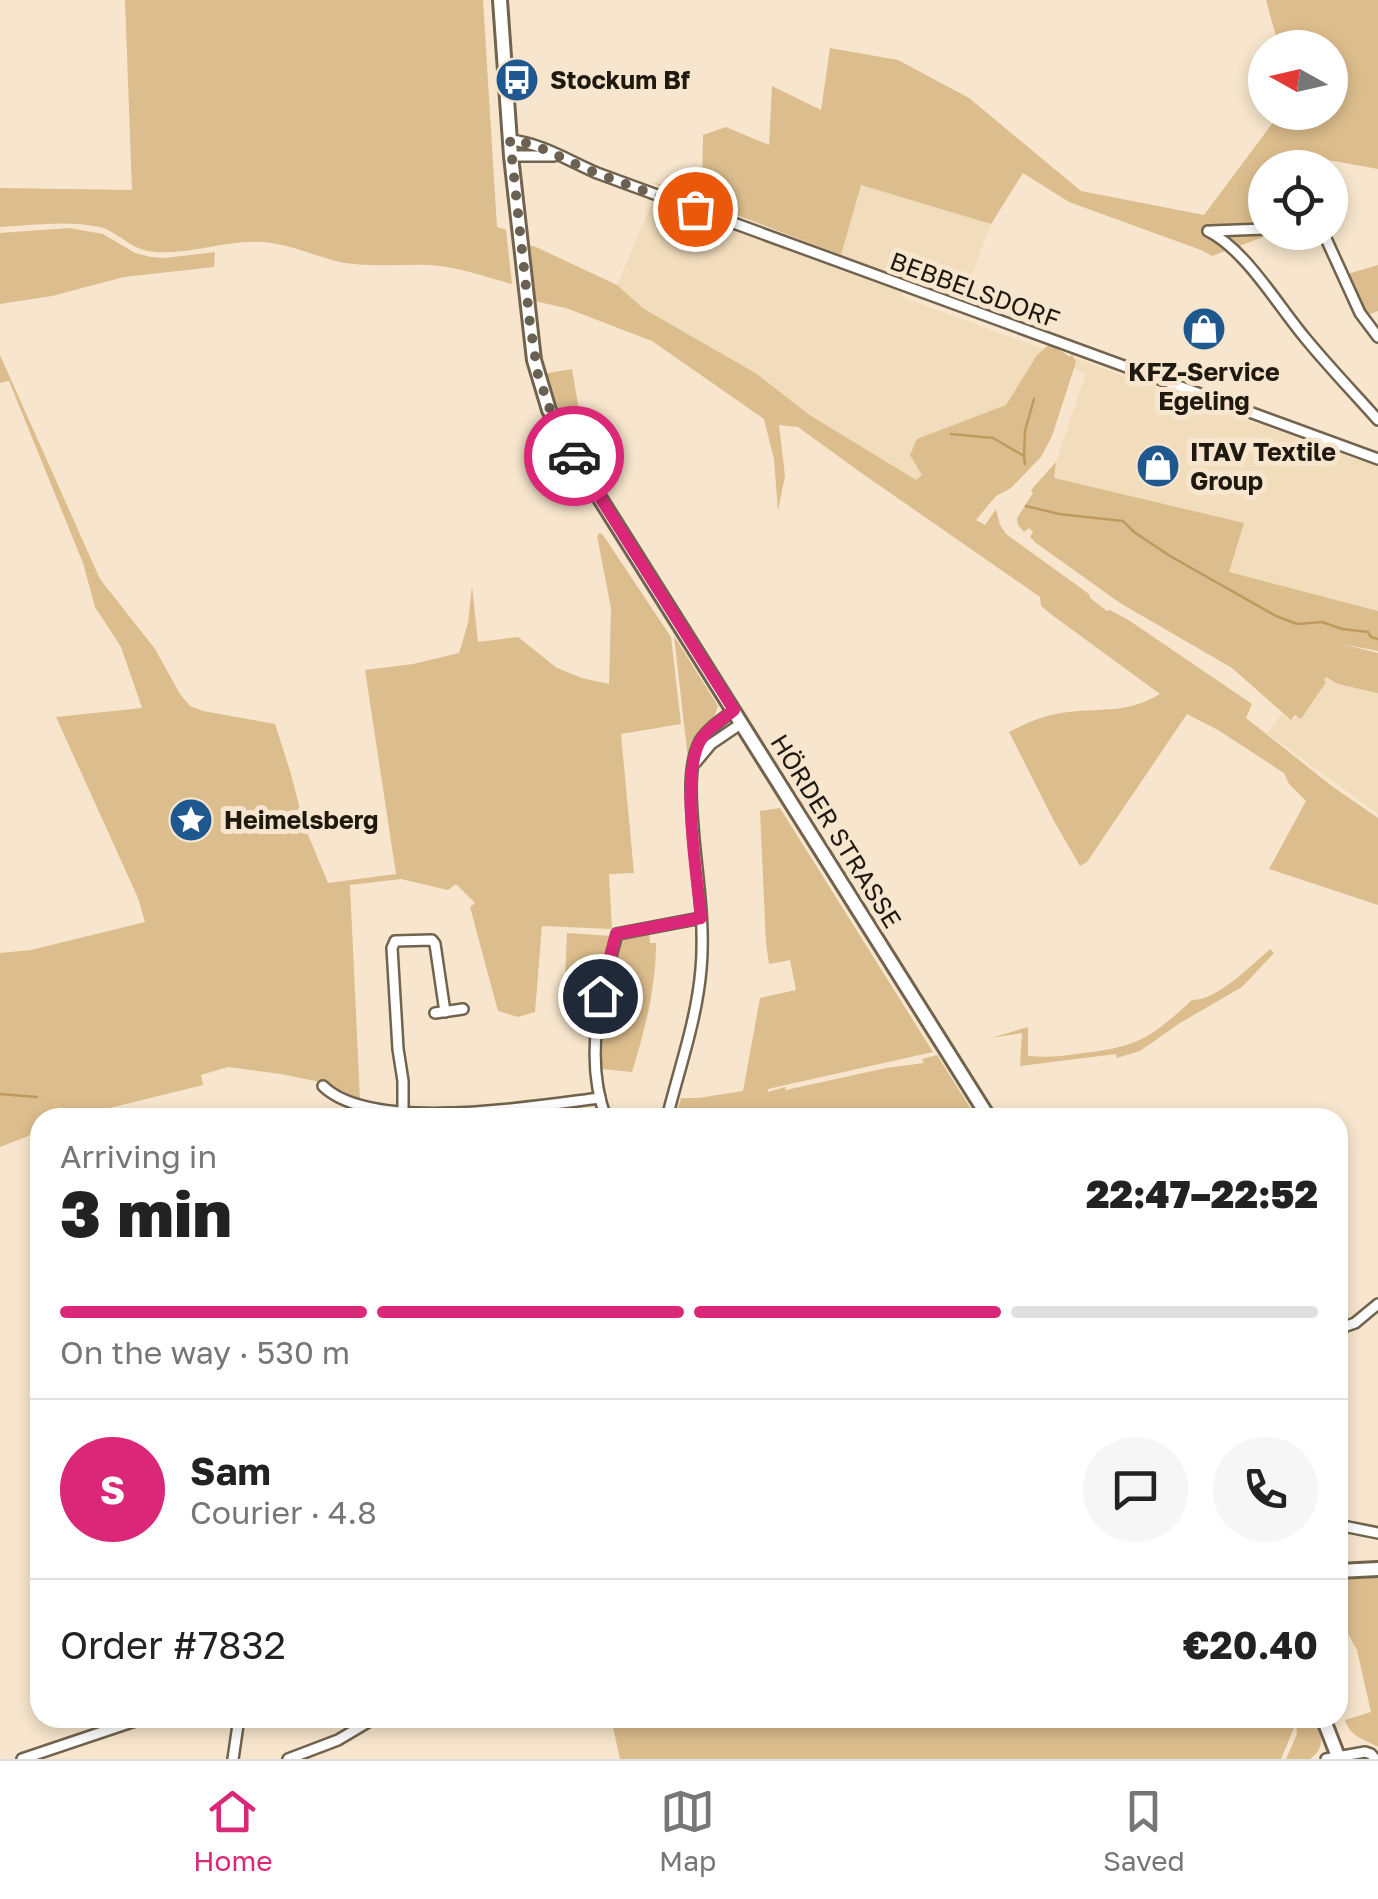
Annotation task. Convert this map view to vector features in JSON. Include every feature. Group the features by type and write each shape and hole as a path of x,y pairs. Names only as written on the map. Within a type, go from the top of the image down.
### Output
{"main road":[{"name":"HÖRDER STRASSE","path":"500,0 510,140 534,360 554,421 983,1108"},
{"path":"1348,1570 1378,1569"},
{"path":"1326,1728 1334,1758"}],"street":[{"name":"BEBBELSDORF","path":"510,140 541,146 598,173 1378,459"},
{"name":"BEBBELSDORF","path":"512,156 559,157"},
{"path":"1248,230 1208,231 1222,238 1378,420"},
{"path":"1332,250 1360,313 1378,337"},
{"path":"670,1108 698,997 702,948 691,800 694,764 703,738 734,710"},
{"path":"694,764 716,740 742,724"},
{"path":"603,1108 597,1080 597,1014 616,934 701,918"},
{"path":"403,1108 392,948 396,941 432,940 440,1012 463,1009"},
{"path":"323,1086 351,1102 382,1108"},
{"path":"515,1108 600,1098"},
{"path":"1348,1325 1378,1304"},
{"path":"1348,1527 1378,1533"},
{"path":"22,1759 114,1728"},
{"path":"232,1759 237,1728"},
{"path":"288,1759 358,1728"},
{"path":"1334,1758 1366,1752 1375,1759"}],"shaded area":[{"path":"125,0 483,0 497,227 506,230 512,284 440,266 345,263 263,242 162,252 142,249 106,229 88,225 0,227 0,188 132,190"},
{"path":"1266,0 1378,0 1378,169 1348,164 1348,150 1252,150 1267,130 1348,130 1348,30 1274,30"},
{"path":"830,48 898,60 969,98 1081,191 1204,215 1248,156 1248,243 1212,256 1069,202 1023,173 991,224 861,185 841,255 651,182 702,195 703,135 726,127 769,145 772,86 821,110"},
{"path":"861,185 991,224 962,301 841,255"},
{"path":"653,200 1043,349 1050,344 1071,357 1378,465 1378,611 1228,572 1243,523 1053,478 1086,373 1037,355 1006,405 917,440 922,475 916,480 808,414 757,374 644,309 617,285"},
{"path":"69,228 103,234 135,253 151,257 215,252 214,267 124,277 52,296 0,304 0,233"},
{"path":"528,245 617,285 644,309 757,374 808,414 916,480 922,475 910,455 917,439 1006,405 1037,355 1050,344 1070,357 1072,354 1076,362 1052,436 1041,457 1011,488 996,496 976,520 985,525 996,509 1006,534 1107,611 1130,621 1252,704 1246,718 1378,818 1378,905 1269,869 1306,801 1284,773 1187,714 1087,862 1080,866 1009,732 1053,715 1127,707 1160,694 1052,615 1041,606 1040,597 798,427 779,425 785,476 778,511 774,459 764,419 652,341 566,308 534,301"},
{"path":"1378,265 1378,311 1365,316 1344,275"},
{"path":"0,355 100,579 155,649 180,694 190,706 203,711 275,724 304,825 328,883 396,874 365,670 459,653 468,623 472,586 478,642 518,637 557,668 609,684 611,608 597,536 603,535 671,637 681,724 621,734 634,873 609,874 612,929 542,926 535,1012 518,1017 498,1011 470,907 475,903 456,884 448,890 401,879 350,885 360,1100 325,1083 228,1067 201,1075 203,1085 110,1108 30,1108 30,1135 0,1147 0,953 31,950 145,922 138,898 56,717 142,708 121,647 95,607 83,563 9,381 0,383"},
{"path":"572,369 585,460 553,397 549,397 542,374"},
{"path":"1056,462 1054,478 1244,523 1229,572 1378,611 1378,651 1342,644 1378,653 1378,693 1338,684 1326,677 1301,719 1295,715 1291,720 1232,668 1120,603 1036,543 1030,537 1033,532 1029,528 1024,532 1017,518 1033,493 1031,490"},
{"path":"674,636 718,706 716,720 694,742 688,759"},
{"path":"1378,653 1378,814 1267,733 1283,713 1295,719 1324,663"},
{"path":"780,808 933,1052 768,1092 924,1063 922,1059 937,1055 970,1108 678,1108 681,1098 743,1091 760,998 796,990 790,960 769,964 760,811"},
{"path":"649,932 650,943 656,943 654,976 632,1072 602,1069 603,1009 622,938"},
{"path":"567,933 611,936 596,989 588,989 587,969 575,970 575,979 565,980"},
{"path":"1270,949 1274,953 1242,987 1140,1051 1117,1058 1116,1054 1020,1066 1022,1033 991,1038 1028,1027 1028,1056 1035,1057 1102,1051 1131,1043 1166,1023 1192,1000 1222,989"},
{"path":"1348,1577 1378,1577 1378,1747 1354,1734 1348,1726 1348,1719 1371,1712 1357,1650 1348,1634"},
{"path":"613,1728 1294,1728 1281,1759 620,1759"},
{"path":"1296,1728 1319,1728 1321,1745 1310,1759 1286,1759"}],"waterway":[{"path":"1024,456 1025,431 1034,399"},
{"path":"951,434 993,438 1024,456 1025,464"},
{"path":"1026,506 1123,521 1170,556 1276,616 1297,624 1322,622 1368,632 1378,639"},
{"path":"0,1094 37,1097"}],"way so far":[{"path":"574,456 554,421 538,375 510,140 541,146 598,173 695,209"}],"place":[{"name":"Stockum Bf","path":"517,80"},
{"name":"KFZ-Service Egeling","path":"1204,329"},
{"name":"ITAV Textile Group","path":"1158,466"},
{"name":"Heimelsberg","path":"191,820"}],"route":[{"path":"574,456 734,710 699,744 692,776 701,918 616,934 600,996"}]}
